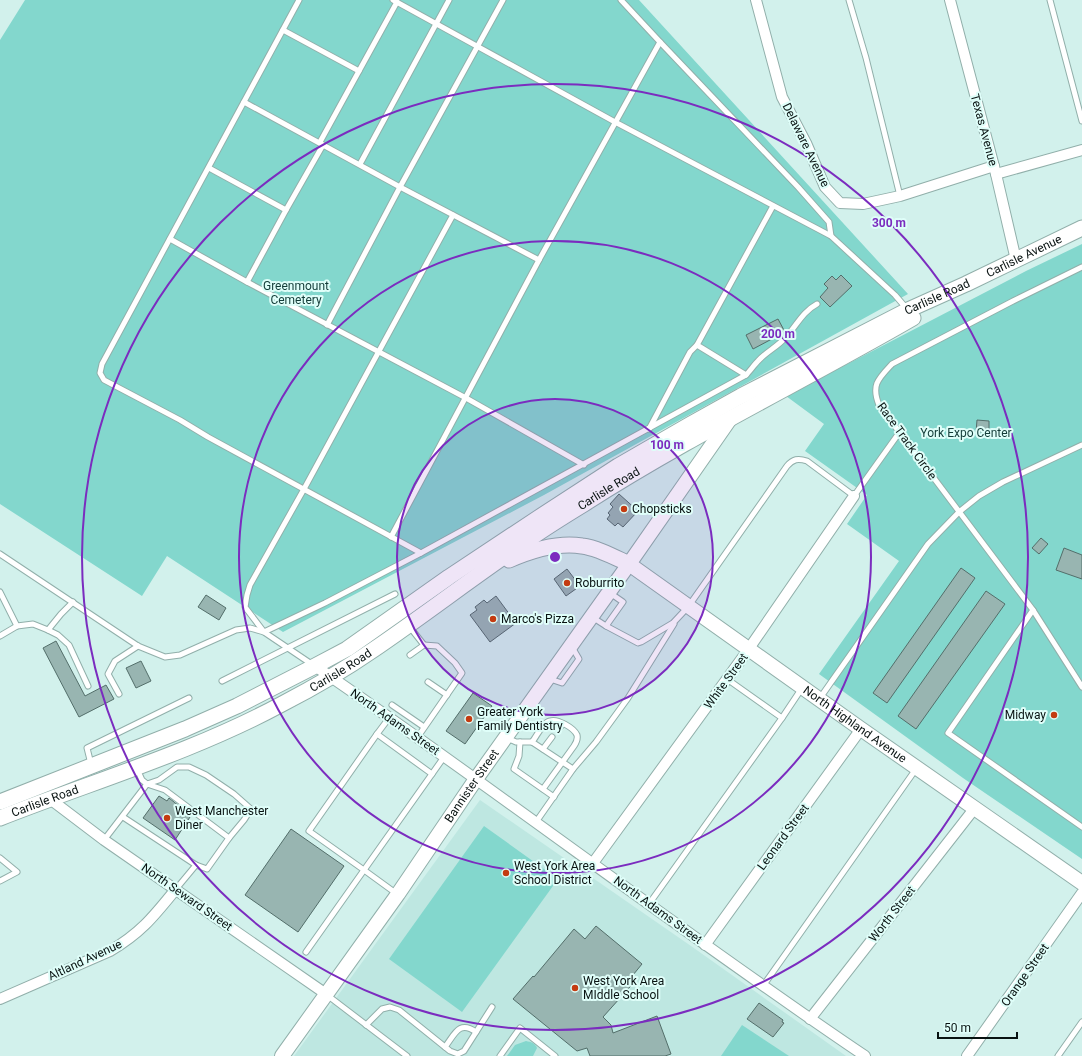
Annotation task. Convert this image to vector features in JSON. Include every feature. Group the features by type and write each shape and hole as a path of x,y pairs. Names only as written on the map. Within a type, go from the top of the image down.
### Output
{"main road":[{"name":"Carlisle Avenue","path":"966,284 1082,228"},
{"name":"Carlisle Road","path":"0,802 192,726 237,706 347,649 519,531 618,466 689,425 800,366 908,310 966,284"},
{"name":"Carlisle Road","path":"0,818 185,749 232,729 281,705 372,651 531,537 587,502 730,418 911,319 966,284"},
{"path":"730,418 737,407 747,399 800,366"},
{"path":"483,572 524,554 569,545 583,546 602,552 629,564"}],"street":[{"name":"Delaware Avenue","path":"756,0 782,97 806,143 825,187 840,203 863,204 900,196 995,170 1082,150"},
{"name":"Texas Avenue","path":"950,0 995,170 1016,260"},
{"name":"Bannister Street","path":"282,1056 398,894 476,779 629,564 730,418"},
{"name":"White Street","path":"593,863 748,650 854,496"},
{"name":"North Highland Avenue","path":"629,564 748,650 1082,883"},
{"name":"North Adams Street","path":"315,666 476,779 705,945 865,1056"},
{"name":"Leonard Street","path":"705,945 861,729"},
{"name":"North Seward Street","path":"50,799 104,840 326,994"},
{"name":"Worth Street","path":"810,1019 974,808"},
{"name":"Altland Avenue","path":"0,998 110,951 127,941 154,917 176,889"},
{"name":"Orange Street","path":"967,1056 1082,893"}],"lane":[{"path":"299,0 102,364 100,373 104,380 422,553"},
{"path":"360,164 449,0"},
{"path":"327,325 400,187 503,0"},
{"path":"621,0 798,187 829,222 831,236"},
{"path":"849,0 866,58 900,196"},
{"path":"1050,0 1082,121"},
{"path":"247,282 322,144 395,1 478,45 615,122 831,236 895,295 908,310"},
{"path":"283,30 359,71"},
{"path":"391,537 539,260 660,42"},
{"path":"244,102 400,187 539,260"},
{"path":"209,168 286,210"},
{"path":"648,429 690,352 697,345 773,206"},
{"path":"264,632 245,607 246,595 250,585 453,215"},
{"path":"170,239 327,325 466,398 584,465"},
{"name":"Race Track Circle","path":"1082,267 1012,301 892,364 879,378 874,394 879,405 1033,610 1073,670 1082,687"},
{"path":"264,632 325,603 422,553 746,376 758,360 788,336 799,320 810,308 817,304"},
{"path":"697,345 746,376"},
{"path":"536,822 573,769 596,742 628,698 676,621 688,607 786,466 792,461 800,458 807,461 854,496 900,433"},
{"path":"820,699 928,544 959,512 979,496 1003,482 1082,445"},
{"path":"0,554 138,646 165,657 180,655 236,630 250,628 264,632 315,666"},
{"path":"0,592 17,626"},
{"path":"606,626 623,602 608,592"},
{"path":"222,681 395,594"},
{"path":"48,630 73,602"},
{"path":"1033,610 948,733 1082,827"},
{"path":"591,616 638,643 676,621"},
{"path":"0,636 17,626 33,624 48,630 69,645 88,686"},
{"path":"408,625 424,645"},
{"path":"410,655 424,645 437,646 460,669 462,673 417,738"},
{"path":"119,694 108,674 115,661 138,646"},
{"path":"727,679 782,718"},
{"path":"428,682 447,695"},
{"path":"649,904 803,687"},
{"path":"91,767 87,748 189,698"},
{"path":"392,705 424,727"},
{"path":"398,894 309,831 377,734 401,711"},
{"path":"532,742 542,728 549,721 554,720 573,729 577,735 577,740 543,790"},
{"path":"558,729 563,724"},
{"path":"377,734 432,774"},
{"path":"506,737 516,742 532,742 573,769"},
{"path":"543,749 552,737"},
{"path":"520,742 519,756 514,769 554,797"},
{"path":"306,952 444,757"},
{"path":"104,840 147,784 159,780 177,766 189,767 206,775 234,794 251,809 208,869 196,866 123,817"},
{"path":"136,767 142,780 147,784 165,790 229,838"},
{"path":"764,986 916,768"},
{"path":"0,858 17,872 0,881"},
{"path":"176,889 196,866"},
{"path":"326,994 407,1056"},
{"path":"366,1025 382,1009 390,1007 398,1010 450,1051 458,1054 464,1051 492,1007"},
{"path":"1058,1056 1082,1022"},
{"path":"445,1047 457,1030 463,1027 469,1027 476,1032"},
{"path":"500,1056 520,1028 555,1056"}],"shaded area":[{"name":"West York Area School District","path":"480,800 691,946 846,1056 294,1056"}],"green space":[{"name":"Greenmount Cemetery","path":"25,0 639,0 908,294 544,495 283,632 167,556 142,596 0,504 0,40"},
{"name":"York Expo Center","path":"1082,244 1082,859 963,778 819,674 899,561 847,524 867,495 805,451 824,424 786,396 1026,271"},
{"path":"484,826 558,879 462,1012 389,959"},
{"path":"742,1025 789,1056 721,1056"},
{"path":"526,1041 533,1043 537,1048 533,1056 507,1056 515,1045"}],"building":[{"path":"841,275 852,286 830,307 820,297 828,288 824,284 832,276 836,280"},
{"path":"778,319 785,332 753,349 746,335"},
{"path":"977,420 989,421 989,432 976,432"},
{"name":"Chopsticks","path":"619,494 638,511 623,527 618,523 615,526 607,519 610,515 608,513 613,507 610,504"},
{"path":"1041,538 1048,544 1039,554 1032,548"},
{"path":"1064,548 1082,555 1082,579 1056,570"},
{"path":"961,568 975,578 887,703 873,693"},
{"name":"Roburrito","path":"567,569 580,586 566,596 554,579"},
{"path":"986,591 1005,604 916,729 898,716"},
{"path":"206,595 226,608 219,620 198,607"},
{"name":"Marco's Pizza","path":"496,596 516,623 490,642 470,615 477,610 475,607 484,600 487,603"},
{"path":"56,641 85,696 106,685 114,699 79,717 43,648"},
{"path":"141,661 151,681 136,688 126,668"},
{"name":"Greater York Family Dentistry","path":"473,693 492,706 465,744 446,731"},
{"name":"West Manchester Diner","path":"159,796 167,801 169,798 179,806 177,808 190,817 175,840 143,818"},
{"path":"291,829 344,866 298,932 245,895"},
{"name":"West York Area MIddle School","path":"596,926 642,964 633,975 637,979 603,1017 611,1025 613,1033 657,1016 671,1054 665,1056 590,1056 587,1048 577,1051 513,999 533,976 534,977 574,929 585,939"},
{"path":"759,1003 783,1020 782,1022 784,1023 773,1037 747,1019"}],"place":[{"name":"Chopsticks","path":"624,509"},
{"name":"Roburrito","path":"567,583"},
{"name":"Marco's Pizza","path":"493,619"},
{"name":"Midway","path":"1054,715"},
{"name":"Greater York Family Dentistry","path":"469,719"},
{"name":"West Manchester Diner","path":"167,818"},
{"name":"West York Area School District","path":"506,873"},
{"name":"West York Area MIddle School","path":"575,988"}]}
